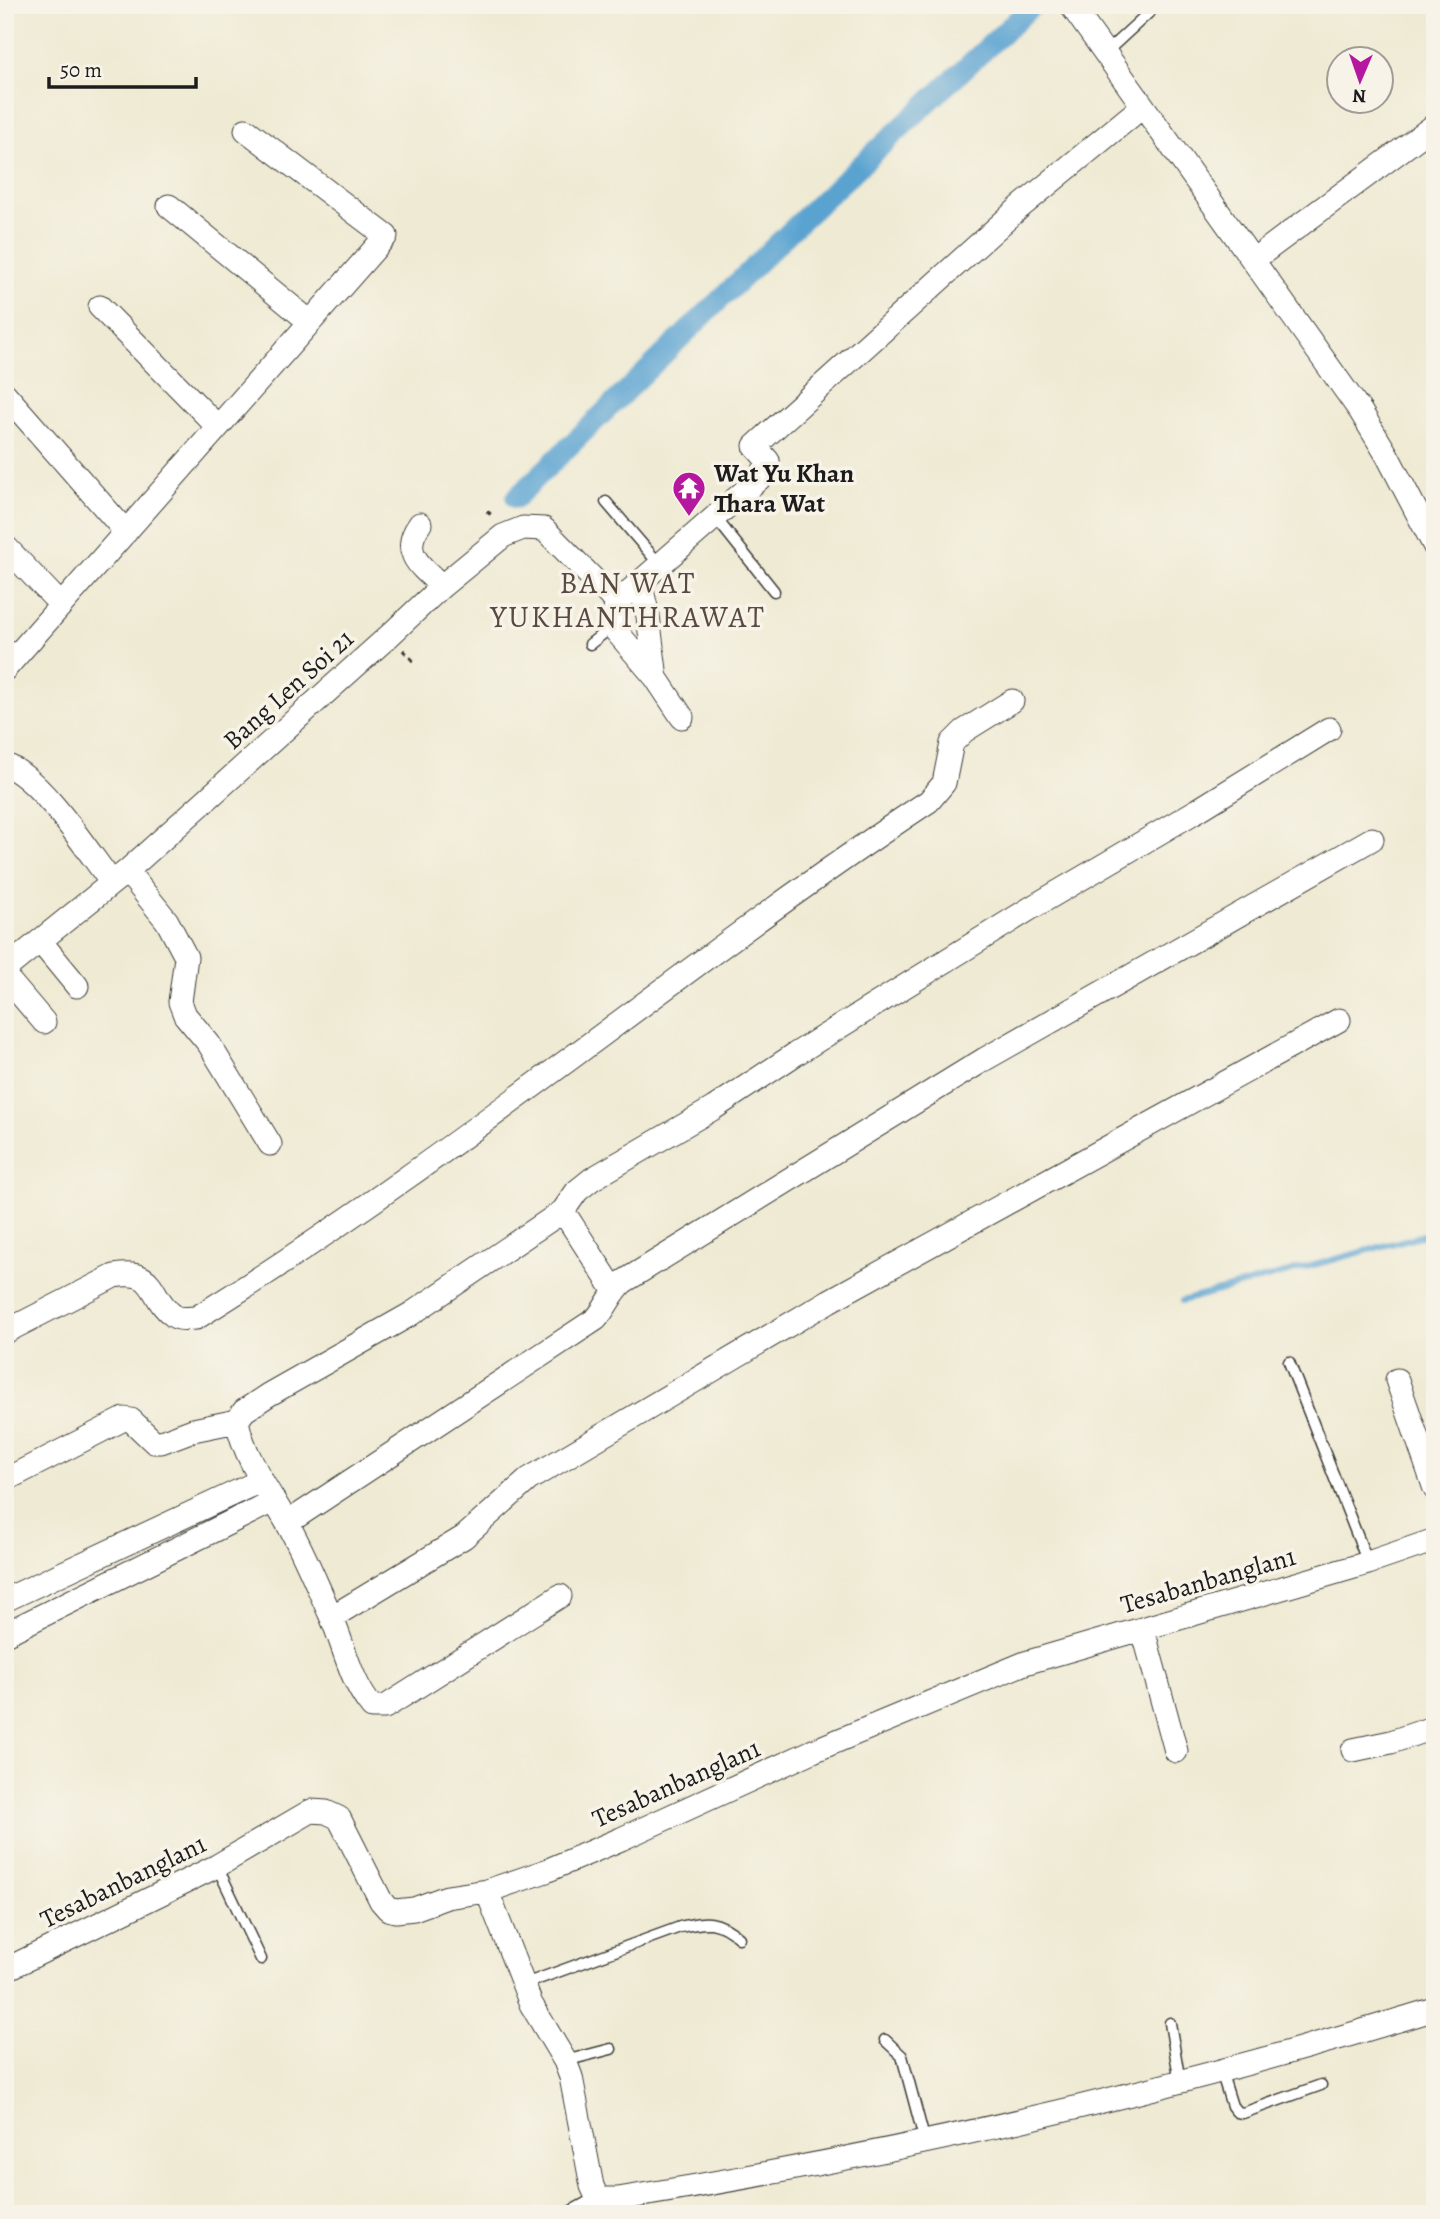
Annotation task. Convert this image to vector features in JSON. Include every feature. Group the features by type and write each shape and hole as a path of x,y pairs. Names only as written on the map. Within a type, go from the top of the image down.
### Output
{"street":[{"path":"1071,5 1361,412 1432,532"},
{"path":"682,717 656,678 616,631 614,597 623,597 761,477 768,461 755,446 1019,208 1143,106"},
{"path":"1253,260 1435,125"},
{"path":"5,668 386,236 246,130"},
{"path":"169,206 310,322"},
{"path":"100,307 218,427"},
{"path":"5,394 126,532"},
{"path":"420,524 412,535 411,551 422,568 442,586"},
{"name":"Bang Len Soi 21","path":"5,969 120,877 380,645 442,586 503,536 523,528 544,529 614,597"},
{"path":"5,546 61,605"},
{"path":"640,582 648,616 656,678"},
{"path":"5,1332 114,1276 132,1274 143,1277 173,1315 197,1318 368,1207 626,1015 929,801 944,783 952,743 964,731 1012,701"},
{"path":"5,1480 124,1419 131,1420 154,1442 237,1420 244,1411 268,1395 411,1314 563,1210 577,1191 592,1179 714,1108 794,1055 1031,908 1329,729"},
{"path":"5,765 29,779 120,877 167,921 186,957 180,1002 185,1015 209,1044 270,1144"},
{"path":"287,1522 596,1320 614,1290 623,1282 985,1059 1372,839"},
{"path":"40,941 77,986"},
{"path":"5,976 44,1022"},
{"path":"332,1616 464,1537 529,1479 817,1308 1339,1020"},
{"path":"563,1210 614,1290"},
{"path":"1397,1380 1435,1489"},
{"path":"237,1420 240,1437 260,1481 287,1522 332,1616 362,1695 372,1706 385,1707 560,1596"},
{"path":"5,1600 260,1481"},
{"path":"5,1634 274,1501"},
{"name":"Tesabanbanglan1","path":"5,1970 217,1866 311,1811 326,1812 339,1818 388,1909 414,1909 447,1897 487,1891 546,1871 813,1751 1025,1663 1368,1563 1435,1540"},
{"path":"93,1558 105,1585"},
{"path":"1143,1630 1177,1751"},
{"path":"1353,1750 1391,1742 1435,1727"},
{"path":"487,1891 522,1984 541,2023 565,2061 571,2077 592,2186 597,2197 604,2199 768,2175 1066,2111 1221,2071 1435,2009"}],"lane":[{"path":"1105,53 1157,5"},
{"path":"606,502 660,565"},
{"path":"715,517 774,591"},
{"path":"590,644 614,625"},
{"path":"1289,1362 1368,1563"},
{"path":"217,1866 261,1959"},
{"path":"522,1984 680,1927 705,1921 726,1927 739,1938"},
{"path":"1170,2023 1180,2082"},
{"path":"885,2040 902,2056 925,2142"},
{"path":"565,2061 611,2049"},
{"path":"1221,2071 1233,2106 1237,2112 1243,2113 1321,2085"},
{"path":"566,2214 597,2197"}],"waterway":[{"path":"516,498 807,215 1033,5"},
{"path":"1182,1301 1435,1232"}],"place":[{"name":"Wat Yu Khan Thara Wat","path":"689,518"}],"district":[{"name":"BAN WAT YUKHANTHRAWAT","path":"628,600"}]}
